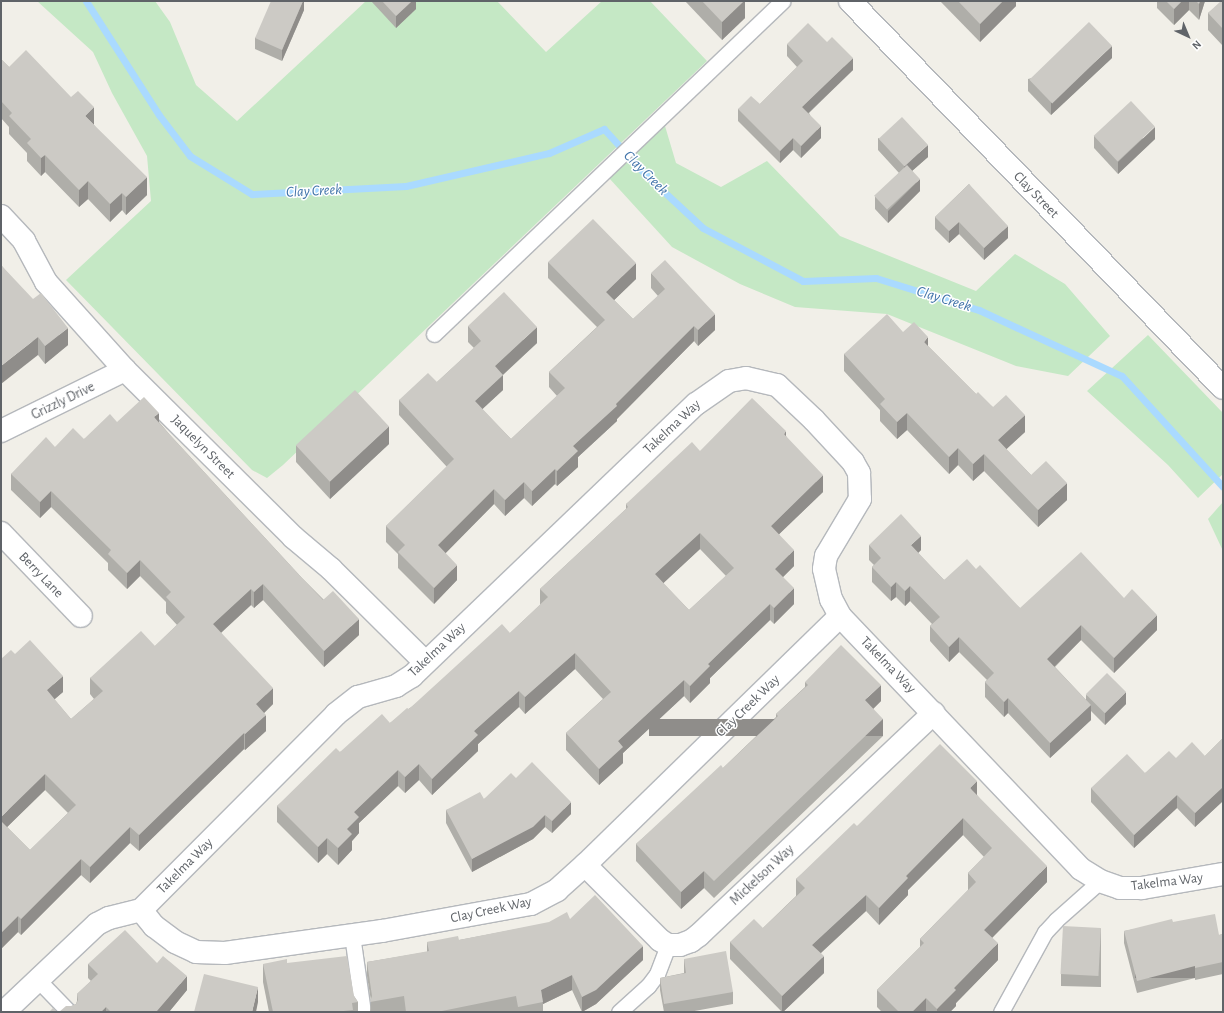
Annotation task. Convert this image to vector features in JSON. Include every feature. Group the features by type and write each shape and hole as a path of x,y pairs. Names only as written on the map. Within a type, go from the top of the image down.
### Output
{"street":[{"name":"Clay Street","path":"850,1 1223,388"},
{"name":"Jaquelyn Street","path":"1,216 24,241 46,282 124,370 293,537 330,569 425,662"},
{"name":"Grizzly Drive","path":"1,431 124,370"},
{"name":"Takelma Way","path":"141,910 336,714 358,697 396,686 412,676 696,404 729,381 746,378 777,385 814,420 853,462 859,473 860,499 826,556 824,569 830,599 840,616 1081,869 1100,881 1120,888 1142,888 1223,874"},
{"name":"Berry Lane","path":"1,533 81,616"},
{"name":"Clay Creek Way","path":"141,910 154,926 175,942 196,952 225,953 352,935 531,904 557,890 585,865 840,616"},
{"name":"Mickelson Way","path":"668,945 680,945 699,935 934,714"},
{"path":"585,865 654,935 668,945"},
{"path":"4,1012 97,924 109,918 141,910"}],"lane":[{"path":"434,334 783,1"},
{"path":"1001,1012 1045,932 1056,920 1100,881"},
{"path":"352,935 363,1012"},
{"path":"620,1012 648,986 657,974 668,945"},
{"path":"38,980 69,1012"}],"green space":[{"path":"37,1 155,1 170,22 196,85 237,121 366,1 497,1 546,52 602,1 650,1 707,61 283,465 267,478 252,470 66,280 151,201 147,156 112,93 93,52"},
{"path":"665,126 676,163 721,187 767,161 840,236 976,291 1015,254 1065,284 1110,336 1068,376 1016,366 887,314 795,307 740,284 672,247 609,178"},
{"path":"1148,335 1223,413 1223,474 1198,498 1168,465 1087,391"},
{"path":"1223,502 1223,551 1208,519"}],"building":[{"path":"271,1 303,1 282,50 255,38"},
{"path":"382,1 412,1 396,16"},
{"path":"702,1 744,1 722,22"},
{"path":"958,1 1003,1 980,24"},
{"path":"1166,1 1182,1 1174,9"},
{"path":"1221,1 1223,1 1223,29 1208,13"},
{"path":"1089,22 1112,46 1052,103 1029,80"},
{"path":"808,23 827,42 832,37 853,58 802,107 821,126 801,146 793,138 780,151 738,109 751,96 760,104 803,61 787,44"},
{"path":"26,50 71,97 78,91 94,107 85,116 147,177 126,197 122,193 110,204 88,181 79,190 45,155 41,158 27,143 31,139 9,116 12,113 1,101 1,59 9,67"},
{"path":"1131,101 1155,127 1118,161 1094,136"},
{"path":"902,117 928,145 905,167 879,139"},
{"path":"907,165 920,179 887,210 874,196"},
{"path":"969,184 1008,226 984,248 959,222 949,231 935,217"},
{"path":"593,219 636,263 606,292 633,319 665,289 651,273 665,260 715,314 698,330 694,326 616,404 617,406 573,446 578,451 557,471 555,469 532,491 524,482 505,500 494,489 438,545 457,565 434,588 398,552 405,545 386,526 454,459 399,400 428,373 437,382 481,341 468,326 504,292 537,327 495,366 503,375 475,401 511,439 565,388 549,372 605,320 548,262"},
{"path":"1,265 33,299 41,293 68,328 45,346 38,337 1,366"},
{"path":"887,314 903,332 914,322 928,337 924,342 976,394 978,392 993,407 1006,395 1025,415 998,440 1031,475 1046,461 1067,483 1038,510 984,454 973,464 958,448 949,457 907,413 897,422 880,404 885,399 844,354"},
{"path":"355,390 389,427 330,482 296,445"},
{"path":"144,397 159,413 154,417 323,600 333,591 359,619 324,651 263,584 254,592 251,589 213,624 273,688 256,704 266,715 245,734 244,733 139,835 130,827 90,867 81,859 21,919 18,916 1,933 1,821 30,850 76,805 45,774 1,817 1,659 11,650 15,654 30,640 63,676 47,690 71,719 103,691 90,678 141,631 155,646 185,617 166,597 171,592 140,560 127,573 108,554 111,550 51,491 40,502 11,474 46,437 55,447 73,428 84,439 110,414 117,422"},
{"path":"752,398 786,431 784,434 823,475 771,526 794,550 775,569 794,588 774,608 770,604 708,664 710,666 690,686 684,680 618,741 623,747 599,769 566,733 611,692 575,653 525,697 519,691 474,731 478,735 432,779 419,764 405,777 398,770 354,812 359,817 347,829 352,834 338,848 327,838 318,847 277,806 336,748 340,752 382,714 390,723 407,708 409,709 502,624 510,633 548,597 540,589 628,507 626,504 692,442 700,451","holes":["700,533 734,568 689,610 655,574"]},
{"path":"901,514 921,536 911,545 944,580 967,559 976,569 980,565 1020,608 1081,552 1124,598 1132,589 1157,615 1114,658 1081,625 1047,659 1091,705 1050,743 1008,698 1004,702 985,682 994,673 959,637 949,647 930,626 940,617 910,586 905,591 896,582 891,587 872,567 881,558 869,545"},
{"path":"841,645 881,685 865,700 883,719 714,881 704,871 681,892 636,844 721,765 723,768 778,716 776,714 808,685 805,682"},
{"path":"1107,673 1126,692 1105,713 1086,694"},
{"path":"1223,738 1223,787 1195,813 1177,795 1134,835 1091,788 1127,754 1145,773 1169,751 1176,758 1192,742 1205,756"},
{"path":"940,744 977,781 970,788 1047,866 984,930 998,943 954,988 956,990 937,1009 926,998 912,1012 899,1012 877,990 924,943 920,939 976,882 968,873 992,848 963,818 906,876 908,878 879,908 866,895 812,945 824,956 782,996 730,942 754,919 763,928 805,888 796,879 854,823 857,826"},
{"path":"532,762 571,802 552,821 545,815 533,827 472,859 446,810 480,792 484,799 511,773 516,778"},
{"path":"595,895 643,946 596,990 582,997 572,975 541,990 543,1002 518,1007 516,996 437,1012 406,1012 404,996 370,1002 372,996 367,962 429,951 427,942 458,936 459,940 549,922 567,912 570,919"},
{"path":"1215,914 1219,935 1223,934 1223,962 1195,968 1195,966 1137,981 1124,931 1172,919 1173,922"},
{"path":"1063,926 1101,928 1098,976 1060,974"},
{"path":"125,930 157,963 163,956 187,976 156,1012 111,1012 106,1007 101,1012 59,1012 66,1006 76,1004 78,1000 77,994 98,974 88,964"},
{"path":"726,951 733,992 664,1004 660,978 686,973 684,959"},
{"path":"347,956 354,996 358,1002 352,1003 353,1010 334,1012 273,1012 263,964 287,959 287,963"},
{"path":"204,974 258,987 252,1012 194,1012"},
{"path":"53,1008 57,1012 49,1012"}],"waterway":[{"name":"Clay Creek","path":"86,1 159,115 190,156 252,194 406,186 549,153 604,129 646,175 703,228 803,281 876,278 979,310 1122,376 1223,487"}]}
